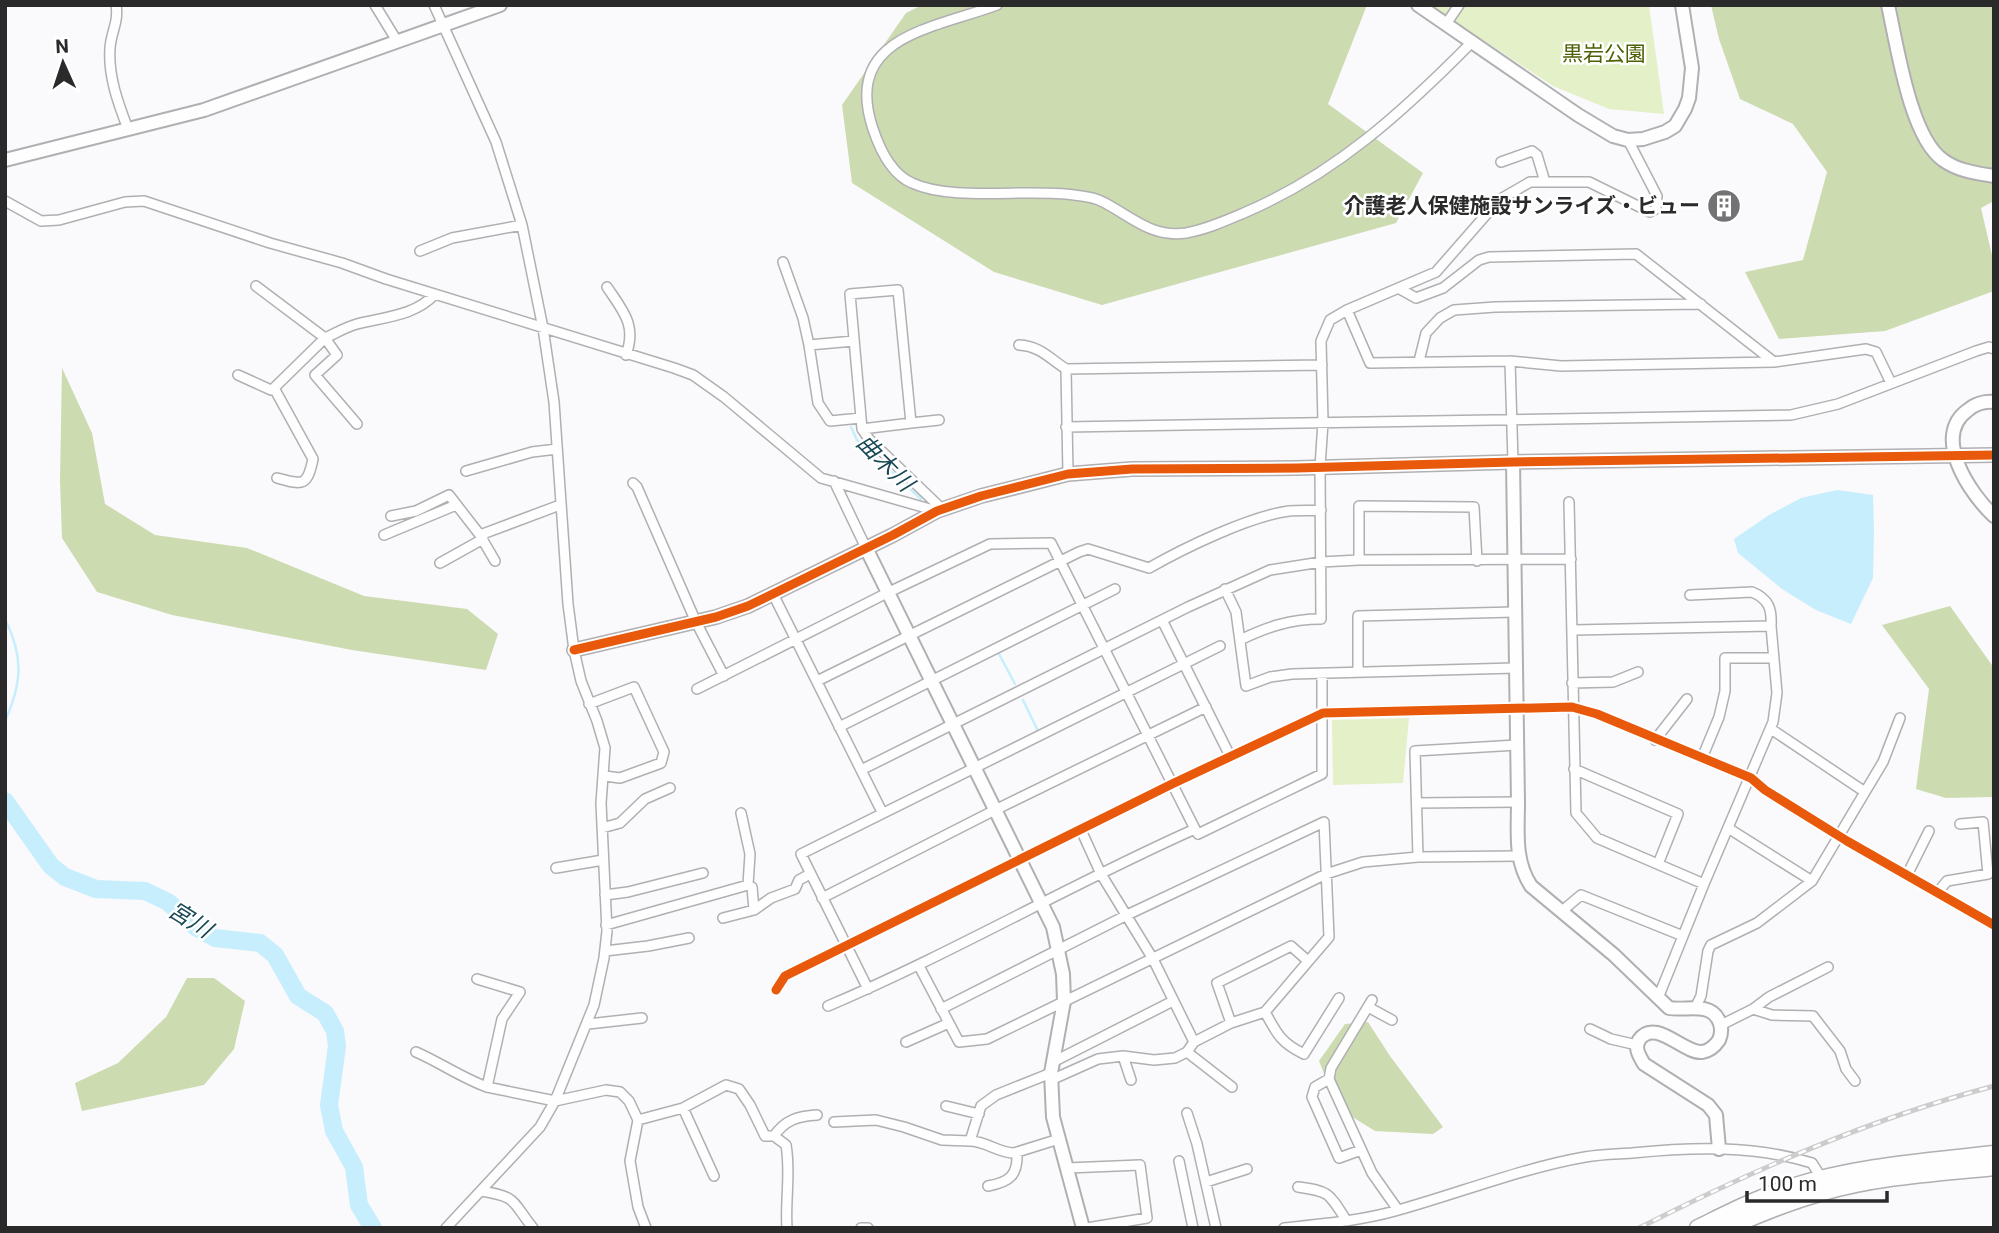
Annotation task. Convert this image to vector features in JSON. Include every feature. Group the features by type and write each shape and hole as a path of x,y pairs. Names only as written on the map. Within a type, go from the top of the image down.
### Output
{"highway":[{"path":"1698,1228 1760,1199 1822,1179 1890,1165 1994,1154"},
{"path":"1727,1228 1760,1213 1824,1191 1886,1179 1994,1167"}],"street":[{"path":"116,5 118,17 110,46 111,72 128,129"},
{"path":"374,5 397,41"},
{"path":"434,5 496,142 522,225 553,389 560,505 574,650 605,748 601,803 605,951 598,991 588,1024 555,1101 540,1127 446,1228"},
{"path":"5,160 204,110 500,5"},
{"path":"997,5 902,39 883,52 873,65 867,86 869,115 879,146 887,160 909,182 924,187 947,192 1074,195 1102,201 1146,228 1165,233 1184,233 1222,223 1268,203 1320,174 1361,144 1472,42"},
{"path":"1418,5 1522,78 1612,136 1628,140 1643,139 1665,132 1675,126 1685,109 1692,68 1682,5"},
{"path":"1446,24 1459,5"},
{"path":"1888,5 1916,120 1926,142 1942,160 1960,169 1994,176"},
{"path":"1240,640 1272,625 1299,619 1321,619 1321,341 1330,320 1436,272 1499,200 1530,182 1589,182 1650,212 1656,209 1657,196 1628,140"},
{"path":"1501,162 1532,151 1537,155 1545,182"},
{"path":"5,201 41,220 59,220 125,202 144,201 693,375 724,397 821,478 940,510"},
{"path":"420,251 452,238 522,225"},
{"path":"1400,289 1416,298 1443,288 1479,260 1489,257 1636,254 1774,362"},
{"path":"783,262 803,318 818,403 830,421 862,424 939,420"},
{"path":"256,286 326,338 337,355 315,375 357,424"},
{"path":"607,287 629,321 632,340 626,355"},
{"path":"911,423 898,290 850,293 862,424 869,439 940,510"},
{"path":"237,375 271,390 326,338 354,325 393,316 426,304 435,294"},
{"path":"1419,361 1426,333 1440,318 1454,310 1701,304"},
{"path":"1347,310 1370,363 1510,361 1561,366 1774,362 1873,350 1891,383"},
{"path":"809,345 854,341"},
{"path":"1019,345 1040,349 1066,369 1322,365"},
{"path":"1066,426 1791,415 1838,404 1976,351 1989,347 1994,349"},
{"path":"1510,361 1519,856 1522,872 1531,886 1614,955 1669,1008 1695,1008 1716,1015 1721,1025 1721,1036 1715,1046 1704,1052 1691,1051 1663,1034 1651,1033 1641,1037 1637,1045 1638,1055 1644,1064 1708,1105 1716,1115 1719,1149"},
{"path":"1066,369 1068,474"},
{"path":"274,388 313,459 309,477 303,483 277,478"},
{"path":"1994,402 1987,401 1971,407 1959,416 1953,432 1956,457 1969,487 1994,516"},
{"path":"466,471 532,452 557,449"},
{"path":"574,650 696,622 748,606 940,510 981,496 1068,474 1132,469 1994,455"},
{"path":"834,481 1053,927 1059,948 1064,1001 1052,1071 1053,1117 1067,1168 1085,1228 1147,1218 1140,1165 1067,1168"},
{"path":"633,483 638,487 696,622 723,676"},
{"path":"391,516 416,511 449,495 482,537 495,561"},
{"path":"1569,502 1576,813 1597,838 1704,884"},
{"path":"384,535 456,505"},
{"path":"440,563 482,537 560,505"},
{"path":"1359,560 1359,506 1474,507 1477,561"},
{"path":"817,681 1088,549 1149,568 1169,556 1250,521 1287,512 1321,510"},
{"path":"697,689 990,544 1051,544 1198,834 1322,774 1322,674"},
{"path":"861,770 1270,569 1359,560 1571,559"},
{"path":"839,727 1115,589"},
{"path":"1225,589 1236,612 1246,686 1270,677 1292,674 1515,668"},
{"path":"1658,998 1771,729 1777,693 1772,612 1768,603 1752,592 1690,596"},
{"path":"772,594 882,812"},
{"path":"1359,671 1358,616 1514,612"},
{"path":"1162,620 1230,756"},
{"path":"1573,630 1771,626"},
{"path":"869,989 800,854 1220,646"},
{"path":"1702,758 1720,717 1725,691 1725,658 1774,658"},
{"path":"1572,683 1613,682 1638,672"},
{"path":"590,704 634,687 664,752 661,763 620,778 604,776"},
{"path":"1655,740 1687,699"},
{"path":"822,898 1206,707"},
{"path":"776,990 785,976 1323,712 1572,707 1597,714 1751,778 1765,790 1840,836 1994,925"},
{"path":"1695,1008 1701,996 1711,945 1757,923 1812,881 1883,762 1900,718"},
{"path":"1771,729 1866,792"},
{"path":"1418,857 1415,751 1517,745"},
{"path":"1574,769 1678,814 1658,864"},
{"path":"602,828 620,823 645,799 670,788"},
{"path":"1417,803 1518,802"},
{"path":"741,813 750,854 748,885"},
{"path":"941,1009 1059,948 1324,822 1329,937 1265,1012 1231,1023 1194,1042 1187,1052 1175,1058 1154,1060 1123,1056 1098,1059 1052,1071"},
{"path":"1937,893 1947,881 1988,874 1983,822 1960,824"},
{"path":"1728,828 1812,881"},
{"path":"1082,830 1101,874 1153,959 1194,1042"},
{"path":"828,1006 919,966 1195,830"},
{"path":"1907,875 1929,831"},
{"path":"919,966 959,1042 987,1039 1326,874 1363,862 1418,857 1519,856"},
{"path":"556,868 603,860"},
{"path":"605,895 628,892 703,873"},
{"path":"723,918 754,911 771,898 795,889 799,880 810,874"},
{"path":"748,885 752,887 754,911"},
{"path":"606,925 748,885"},
{"path":"1562,911 1581,895 1683,936"},
{"path":"605,951 689,938"},
{"path":"1231,1023 1217,983 1292,946 1308,961"},
{"path":"1721,1025 1828,967"},
{"path":"477,979 520,992 502,1019 487,1087"},
{"path":"1265,1012 1278,1036 1289,1047 1304,1054 1339,998"},
{"path":"970,1140 981,1106 996,1095 1052,1071 1173,1001"},
{"path":"1392,1020 1370,1004 1331,1068 1329,1079 1372,1173 1398,1210"},
{"path":"1753,1009 1772,1015 1813,1016 1840,1051 1846,1069 1855,1081"},
{"path":"588,1024 642,1018"},
{"path":"905,1042 948,1023"},
{"path":"1590,1029 1611,1039 1637,1045"},
{"path":"416,1052 442,1063 463,1079 487,1087 555,1101 606,1090 620,1092 629,1101 638,1120 631,1161 638,1207 646,1228"},
{"path":"1187,1052 1232,1087"},
{"path":"1123,1056 1131,1080"},
{"path":"1329,1079 1315,1087 1312,1097 1339,1158 1362,1150"},
{"path":"638,1120 683,1108 726,1085 739,1089 765,1136 774,1136 786,1146 790,1164 786,1202 788,1228"},
{"path":"946,1106 979,1114"},
{"path":"683,1108 714,1176"},
{"path":"1187,1113 1216,1228"},
{"path":"774,1136 783,1125 801,1116 817,1115"},
{"path":"834,1122 876,1120 904,1126 942,1140 979,1140 1007,1153 1017,1153 1059,1139"},
{"path":"1284,1228 1349,1222 1584,1157 1670,1149 1719,1149 1790,1156 1812,1163 1822,1179"},
{"path":"988,1186 1001,1183 1012,1175 1017,1167 1017,1153"},
{"path":"1179,1161 1193,1228"},
{"path":"1206,1182 1247,1169"},
{"path":"1298,1187 1322,1190 1349,1222"},
{"path":"481,1191 513,1199 533,1228"},
{"path":"861,1228 868,1228"}],"green space":[{"path":"922,5 1367,5 1328,104 1423,173 1396,223 1102,305 994,272 852,183 842,105 906,13"},
{"name":"黒岩公園","path":"1430,5 1649,5 1664,114 1609,109 1553,86"},
{"path":"1711,5 1994,5 1994,201 1981,208 1994,264 1994,291 1885,331 1779,339 1745,272 1803,260 1827,172 1793,124 1740,99 1719,39"},
{"path":"62,368 92,433 105,504 155,535 247,548 364,596 467,609 498,634 486,670 352,650 172,615 97,592 62,538"},
{"path":"1950,606 1994,668 1994,797 1946,798 1916,789 1929,689 1882,625"},
{"path":"1409,718 1403,783 1333,785 1332,720"},
{"path":"187,978 214,978 245,1001 234,1049 204,1085 82,1111 75,1083 118,1063 166,1017"},
{"path":"1368,1022 1443,1127 1433,1134 1375,1131 1338,1108 1319,1061 1345,1024"}],"water":[{"path":"1837,490 1873,495 1873,578 1851,624 1816,610 1782,589 1738,553 1734,539 1769,515 1801,498"}],"waterway":[{"name":"曲木川","path":"851,427 857,440 921,499"},
{"path":"5,619 18,658 15,694 5,721"},
{"name":"曲木川","path":"999,654 1015,684"},
{"name":"曲木川","path":"1023,700 1038,731"},
{"path":"5,759 5,768"},
{"name":"宮川","path":"5,801 51,866 65,877 96,889 145,891 168,902 197,928 215,938 260,943 275,955 298,996 325,1013 335,1031 337,1046 329,1105 334,1131 354,1167 359,1205 373,1228"}],"railway":[{"path":"1639,1228 1769,1166 1857,1130 1994,1086"}],"cycle path":[{"path":"574,650 716,617 748,606 937,511 981,496 1068,474 1132,469 1994,455"},
{"path":"776,990 785,976 1172,784 1323,713 1572,707 1597,714 1751,778 1765,790 1847,841 1994,925"}],"place":[{"name":"介護老人保健施設サンライズ・ビュー","path":"1724,206"}]}
